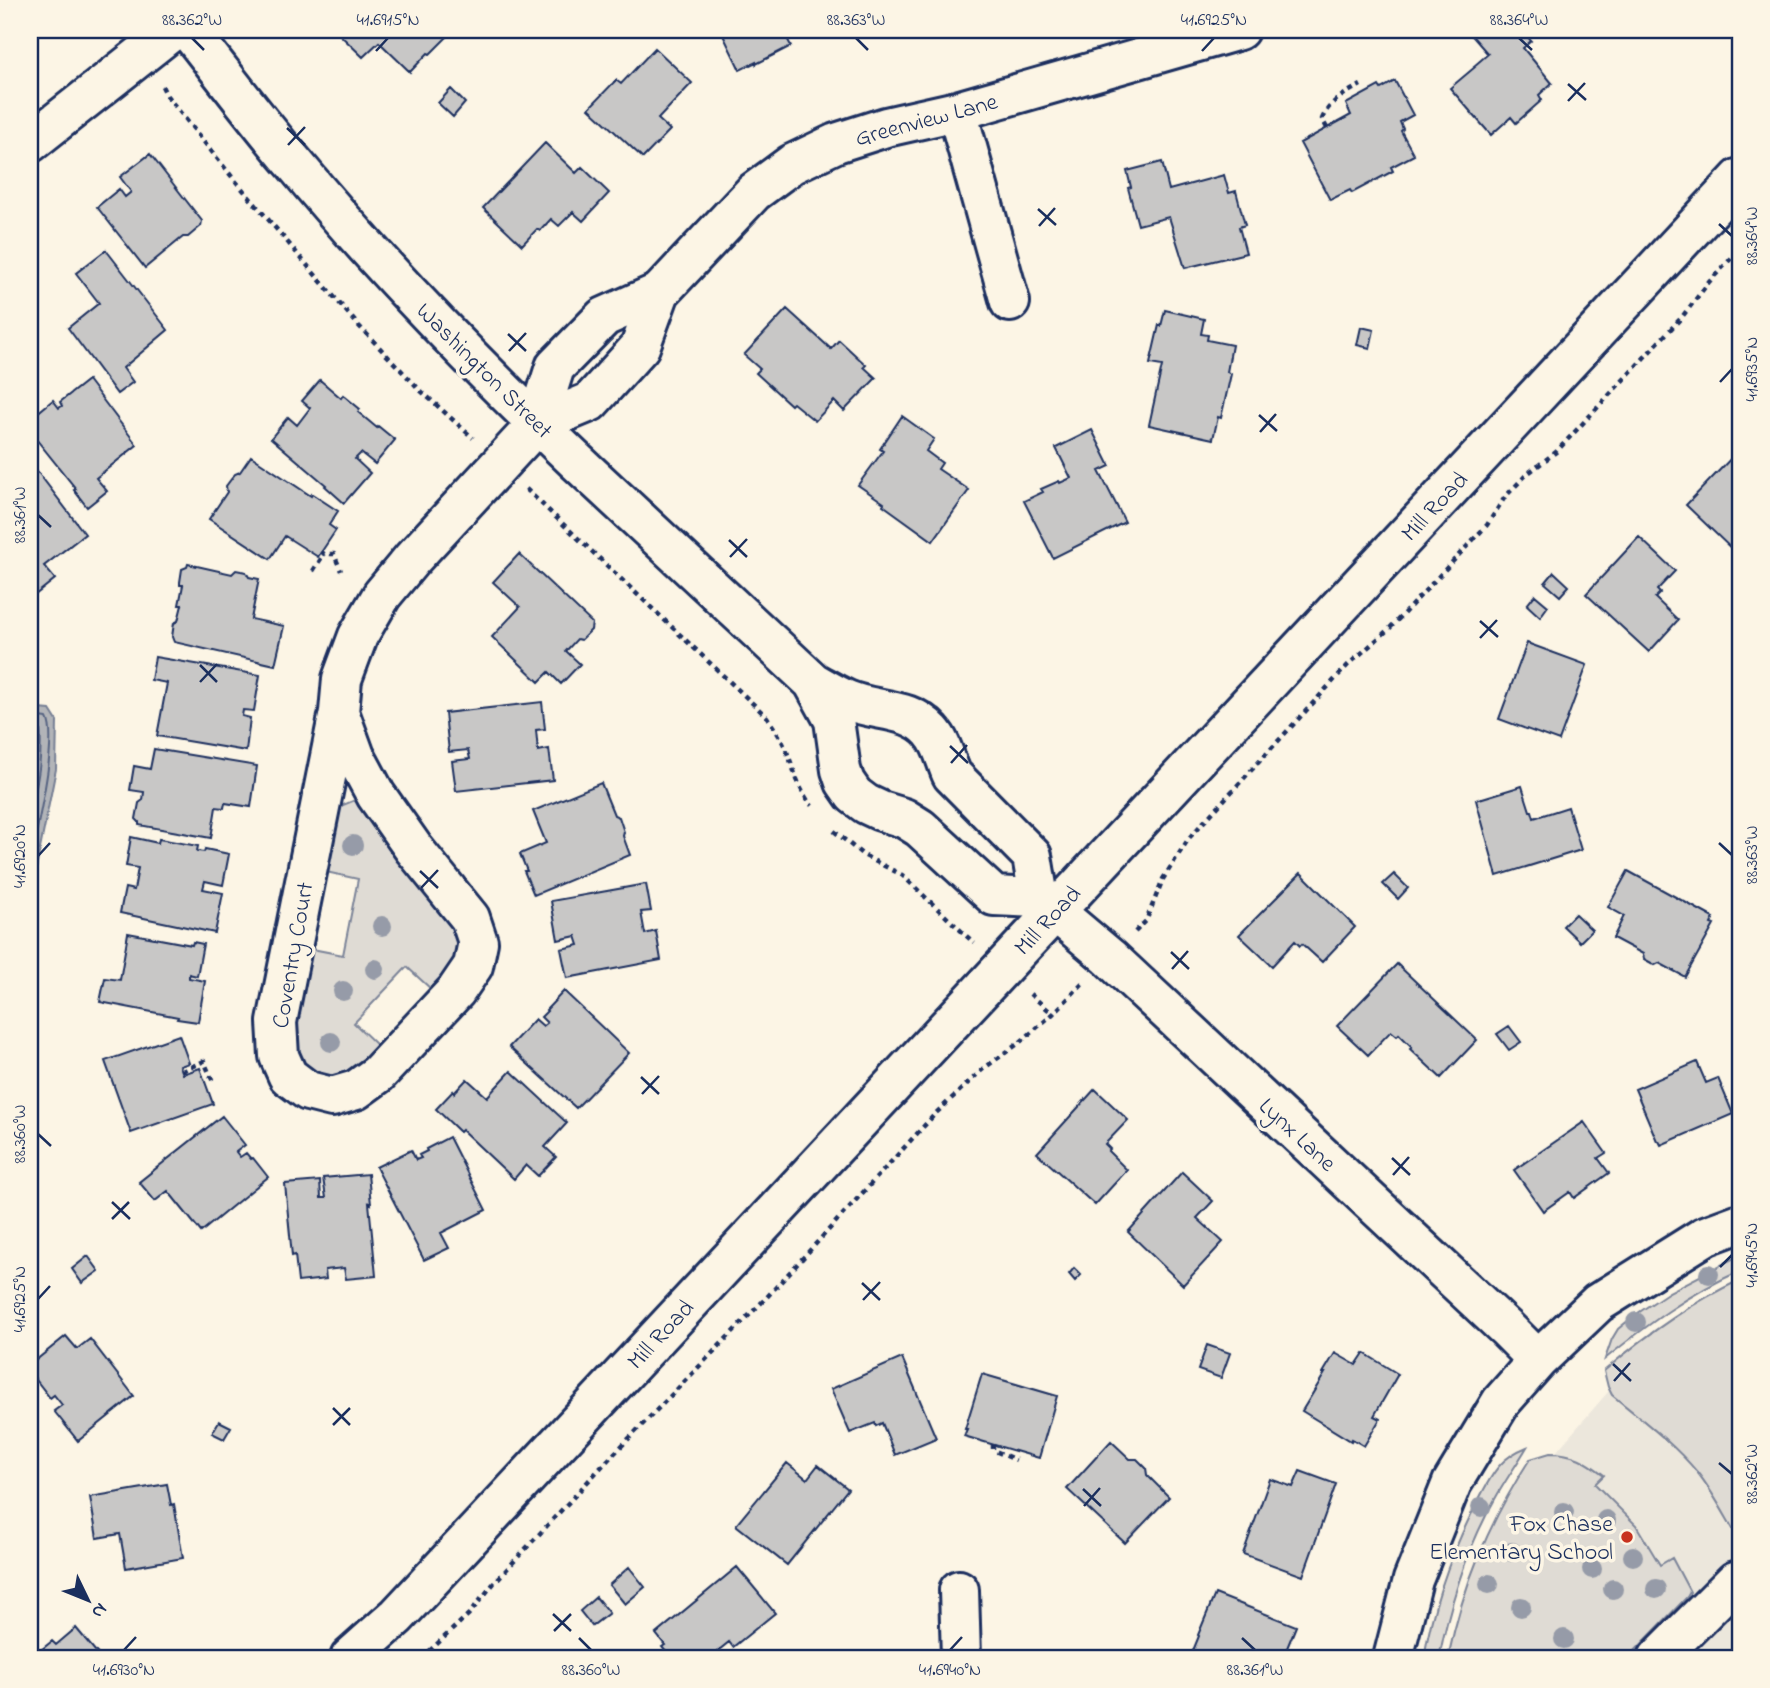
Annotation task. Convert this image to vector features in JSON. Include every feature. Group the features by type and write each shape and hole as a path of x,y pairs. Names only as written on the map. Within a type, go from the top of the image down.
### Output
{"street":[{"path":"30,143 173,30"},
{"name":"Washington Street","path":"188,30 293,163 403,288 537,424 813,682 847,701 915,718 930,729 943,750 952,775 1032,856 1047,905 994,896 920,828 904,818 866,804 854,795 845,782 841,769 834,720 813,682"},
{"name":"Greenview Lane","path":"537,424 555,367 604,317 660,292 754,192 792,164 836,143 886,127 957,111 1239,30"},
{"path":"957,111 1010,302"},
{"name":"Mill Road","path":"350,1658 407,1606 1047,905 1740,178"},
{"name":"Coventry Court","path":"339,712 355,756 376,795 414,849 470,918 478,942 473,966 456,991 379,1074 356,1090 332,1097 308,1091 288,1076 279,1056 277,1022 339,712 342,679 358,636 382,595 537,424"},
{"name":"Lynx Lane","path":"1047,905 1109,957 1538,1360"},
{"path":"1393,1658 1413,1580 1452,1483 1501,1402 1538,1360 1598,1303 1705,1236 1740,1223"},
{"path":"1658,1658 1735,1581"},
{"path":"959,1590 961,1658"}],"path":[{"path":"157,76 175,106 358,325 420,390 479,444"},
{"path":"1327,128 1322,119 1325,111 1343,94 1361,85"},
{"path":"1135,931 1146,921 1163,879 1189,838 1348,664 1390,628 1487,525 1505,498 1527,474 1556,452 1682,317 1709,282 1740,249"},
{"path":"521,484 767,718 783,742 793,771 815,810"},
{"path":"313,571 323,553 334,554 341,571"},
{"path":"832,830 863,855 902,875 972,942"},
{"path":"422,1658 468,1614 531,1543 766,1298 936,1114 983,1069 1019,1044 1053,1014 1083,983"},
{"path":"1028,992 1053,1014"},
{"path":"182,1071 204,1061 214,1084"},
{"path":"993,1444 993,1450 1016,1460"}],"shaded area":[{"path":"355,800 361,802 453,925 457,954 451,967 431,989 407,967 354,1023 378,1046 348,1073 333,1076 320,1074 304,1063 299,1055 297,1029 312,949 343,955 358,879 326,872 339,809"},
{"path":"1740,1255 1740,1271 1670,1310 1605,1359 1618,1329 1635,1315 1669,1292"},
{"path":"1740,1280 1740,1541 1697,1472 1667,1441 1612,1395 1604,1371 1669,1321"},
{"name":"Fox Chase Elementary School","path":"1740,1298 1740,1658 1472,1658 1543,1467 1627,1370"},
{"path":"1527,1447 1495,1499 1468,1556 1448,1617 1439,1658 1424,1658 1438,1598 1452,1558 1485,1487 1503,1462"},
{"path":"1550,1453 1566,1454 1579,1459 1604,1475 1595,1484 1636,1525 1660,1565 1672,1558 1690,1592 1628,1658 1448,1658 1461,1605 1490,1530 1530,1459"}],"water":[{"path":"50,710 57,721 56,769 30,899 30,711"}],"building":[{"path":"454,30 410,72 379,42 363,57 337,32"},
{"path":"733,30 783,30 791,46 740,70 723,35"},
{"path":"1467,30 1525,30 1523,31 1531,41 1523,48 1552,83 1539,95 1542,100 1516,123 1511,117 1491,135 1450,88 1488,54"},
{"path":"655,48 692,83 658,119 670,130 643,158 589,108 616,80 621,84"},
{"path":"1395,81 1413,115 1400,122 1403,129 1401,131 1414,155 1391,167 1393,171 1352,193 1350,190 1330,200 1300,143 1351,115 1346,104 1379,86 1381,89"},
{"path":"451,89 465,103 453,117 438,103"},
{"path":"545,143 576,173 582,167 609,193 583,221 573,212 559,226 551,219 522,245 483,208"},
{"path":"150,154 202,221 201,226 188,237 183,237 145,268 97,207 119,189 125,197 131,192 120,177"},
{"path":"1162,162 1169,190 1224,175 1229,193 1236,191 1245,225 1239,227 1246,253 1185,268 1169,217 1138,225 1128,188 1131,187 1127,171"},
{"path":"106,250 168,330 123,368 133,382 117,394 68,328 99,303 76,273"},
{"path":"787,309 831,349 839,340 876,378 844,411 834,401 815,421 793,403 791,405 756,373 760,369 744,355"},
{"path":"1165,310 1204,319 1201,334 1208,335 1207,340 1232,345 1227,372 1231,374 1221,418 1218,417 1213,439 1149,425 1162,366 1150,364"},
{"path":"1361,327 1374,330 1370,348 1357,345"},
{"path":"88,380 137,445 96,478 107,491 87,507 74,490 76,489 30,433 30,419 53,400 59,408 62,406 60,402"},
{"path":"320,380 341,398 343,395 360,409 358,412 395,440 375,464 361,453 355,459 370,473 344,503 271,438 288,417 297,425 310,408 302,401"},
{"path":"902,416 934,439 926,451 942,463 938,469 969,490 933,541 858,485 883,451 880,449"},
{"path":"1092,430 1110,466 1099,471 1125,522 1053,558 1024,501 1043,492 1041,489 1071,478 1056,448"},
{"path":"1740,449 1740,557 1686,505"},
{"path":"251,456 338,511 329,525 336,530 318,557 285,536 270,559 209,519 227,492 226,486"},
{"path":"34,467 85,534 44,566 55,579 35,595 30,588 30,470"},
{"path":"1639,537 1675,571 1657,590 1660,593 1655,598 1678,620 1649,652 1586,594"},
{"path":"519,554 592,623 591,630 581,640 577,639 566,651 580,664 561,684 549,672 539,682 492,637 520,607 493,582"},
{"path":"188,564 232,574 236,570 246,572 249,577 259,579 251,619 284,626 275,665 174,642 174,623 178,621 182,605 179,605 183,585 180,585 182,569"},
{"path":"1554,572 1569,586 1560,596 1545,583"},
{"path":"1535,595 1548,606 1540,617 1527,605"},
{"path":"1527,643 1587,665 1559,741 1499,719"},
{"path":"155,657 260,675 254,711 243,710 242,716 250,718 246,751 157,736 167,683 151,680"},
{"path":"542,702 545,729 536,730 538,751 549,749 553,780 456,791 452,761 470,759 468,750 449,752 445,713"},
{"path":"154,749 257,766 251,807 225,803 224,808 216,807 211,838 139,825 136,819 144,792 130,790 134,766 150,769"},
{"path":"601,783 614,815 619,817 630,855 534,895 520,854 546,843 533,811"},
{"path":"1522,786 1534,818 1568,807 1581,850 1497,876 1476,800"},
{"path":"131,837 158,843 159,839 198,846 197,851 204,852 205,849 229,854 223,885 205,881 203,889 223,893 215,933 120,913 125,888 134,890 138,868 126,866"},
{"path":"1628,871 1714,918 1711,924 1714,925 1685,977 1659,963 1655,965 1644,959 1643,954 1613,938 1624,916 1608,907"},
{"path":"1301,873 1355,927 1322,962 1295,941 1272,966 1239,935"},
{"path":"1394,874 1408,888 1398,899 1383,884"},
{"path":"646,884 651,911 641,912 645,934 656,931 661,960 567,978 561,949 579,945 576,936 558,940 551,901"},
{"path":"1575,914 1592,930 1580,942 1563,926"},
{"path":"128,933 192,945 193,942 203,944 197,976 189,974 189,978 205,981 198,1022 100,1002 105,978 120,980"},
{"path":"1397,964 1477,1040 1441,1078 1410,1049 1412,1047 1399,1034 1397,1036 1391,1031 1368,1055 1337,1026"},
{"path":"564,991 629,1053 576,1108 509,1047 535,1019 543,1026 547,1023 541,1017"},
{"path":"1509,1026 1521,1042 1509,1050 1497,1034"},
{"path":"179,1035 189,1063 180,1066 183,1074 200,1068 213,1104 131,1133 105,1061"},
{"path":"1697,1062 1706,1083 1718,1078 1733,1114 1661,1145 1635,1089"},
{"path":"511,1071 567,1123 545,1147 556,1157 538,1176 526,1165 514,1179 436,1109 467,1079 487,1097"},
{"path":"1095,1089 1128,1120 1105,1144 1110,1149 1108,1151 1127,1170 1095,1205 1037,1153"},
{"path":"222,1116 245,1145 236,1152 240,1157 246,1153 253,1158 268,1177 201,1232 168,1191 155,1201 139,1182"},
{"path":"1584,1122 1606,1153 1598,1158 1609,1173 1574,1198 1570,1192 1543,1211 1514,1170"},
{"path":"449,1137 486,1210 441,1233 449,1248 424,1260 376,1167 411,1150 416,1160 421,1158 419,1155 427,1151 426,1149"},
{"path":"1182,1172 1213,1201 1197,1218 1223,1242 1183,1285 1128,1232"},
{"path":"368,1174 376,1276 346,1279 344,1268 325,1270 326,1279 298,1282 295,1255 292,1256 285,1184 320,1181 321,1198 326,1198 323,1178"},
{"path":"88,1256 99,1271 82,1283 72,1269"},
{"path":"1074,1268 1081,1275 1075,1281 1069,1274"},
{"path":"66,1336 77,1349 90,1339 134,1396 78,1441 54,1411 62,1405 54,1395 50,1398 30,1372 30,1365"},
{"path":"1207,1345 1230,1353 1221,1378 1198,1370"},
{"path":"1335,1353 1356,1365 1364,1353 1398,1374 1374,1416 1380,1419 1364,1446 1302,1411"},
{"path":"902,1358 936,1438 895,1455 882,1423 850,1433 831,1389"},
{"path":"982,1374 1057,1396 1039,1458 964,1436"},
{"path":"219,1421 231,1427 224,1439 212,1433"},
{"path":"1111,1441 1130,1459 1137,1459 1146,1468 1147,1475 1169,1497 1125,1543 1067,1489"},
{"path":"787,1463 807,1479 818,1465 848,1489 787,1565 736,1525"},
{"path":"1300,1471 1336,1484 1303,1576 1243,1554 1270,1479 1293,1487"},
{"path":"167,1484 171,1505 174,1504 183,1558 126,1568 120,1534 97,1538 90,1497"},
{"path":"629,1567 645,1587 625,1604 609,1585"},
{"path":"737,1567 775,1613 733,1647 729,1642 709,1658 671,1658 656,1634"},
{"path":"1215,1594 1296,1626 1283,1658 1258,1658 1249,1655 1247,1658 1190,1658"},
{"path":"596,1597 609,1613 592,1626 580,1611"},
{"path":"76,1628 101,1658 30,1658 30,1644 40,1657 45,1653 41,1650 52,1641 56,1645"}],"place":[{"name":"Fox Chase Elementary School","path":"1627,1537"}]}
